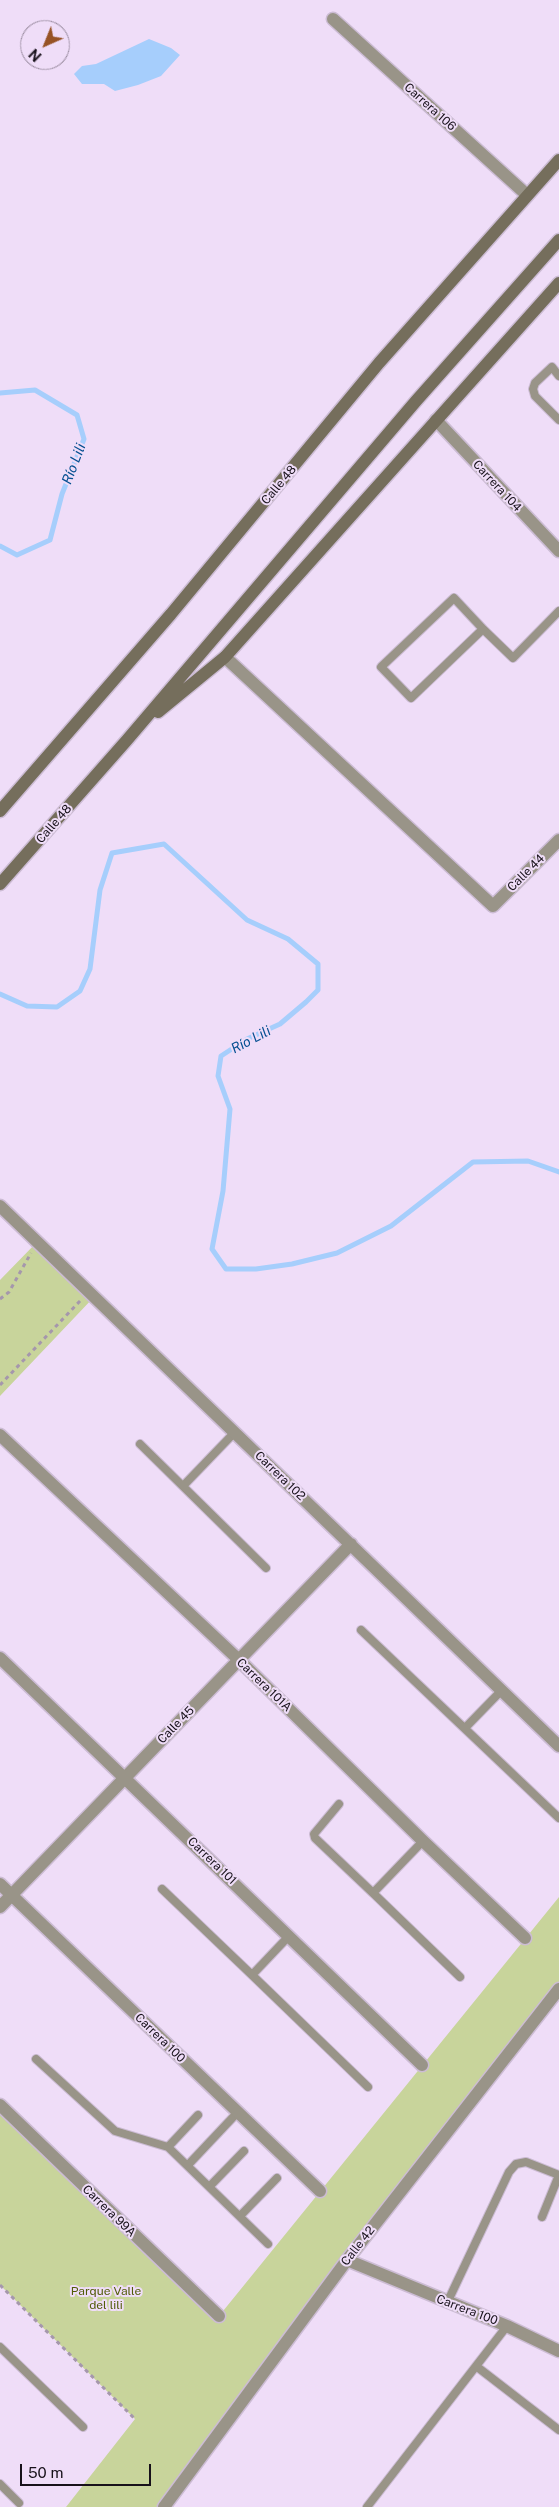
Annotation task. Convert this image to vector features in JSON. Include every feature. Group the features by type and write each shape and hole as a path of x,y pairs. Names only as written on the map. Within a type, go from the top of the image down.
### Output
{"main road":[{"name":"Calle 48","path":"0,811 92,706 379,363 559,160"},
{"name":"Calle 48","path":"0,884 130,736 416,400 559,240"},
{"path":"130,736 225,657 559,282"}],"street":[{"name":"Carrera 106","path":"333,19 528,195"},
{"name":"Carrera 104","path":"436,420 559,552"},
{"name":"Calle 44","path":"225,657 493,906 559,840"},
{"name":"Carrera 102","path":"0,1206 559,1746"},
{"name":"Carrera 101A","path":"0,1435 239,1660 423,1841 525,1938"},
{"name":"Calle 45","path":"0,1907 351,1544"},
{"name":"Carrera 101","path":"0,1658 422,2065"},
{"name":"Carrera 100","path":"0,1884 320,2191"},
{"name":"Calle 42","path":"164,2507 347,2260 559,1989"},
{"name":"Carrera 99A","path":"0,2105 219,2316"},
{"name":"Carrera 100","path":"347,2260 447,2303 507,2326 559,2351"}],"lane":[{"path":"559,376 552,368 535,383 533,389 535,396 559,420"},
{"path":"484,629 411,698 381,667 454,598 513,658 559,611"},
{"path":"184,1485 235,1432"},
{"path":"140,1444 184,1485 266,1568"},
{"path":"361,1630 559,1818"},
{"path":"464,1728 501,1691"},
{"path":"339,1804 314,1834 316,1838 460,1978"},
{"path":"373,1894 423,1841"},
{"path":"162,1889 368,2087"},
{"path":"252,1975 289,1936"},
{"path":"36,2059 115,2131 168,2147 268,2244"},
{"path":"188,2165 237,2113"},
{"path":"168,2147 198,2114"},
{"path":"210,2186 244,2152"},
{"path":"447,2303 509,2172 516,2164 526,2162 559,2175 542,2217"},
{"path":"240,2216 277,2178"},
{"path":"367,2507 507,2326"},
{"path":"0,2346 83,2426"},
{"path":"476,2366 559,2430"},
{"path":"0,2484 20,2503"}],"path":[{"path":"0,1299 9,1292 37,1242"},
{"path":"0,1385 89,1292"},
{"path":"0,2284 135,2419"}],"green space":[{"path":"37,1242 94,1297 0,1396 0,1280"},
{"name":"Parque Valle del lili","path":"559,1897 559,1989 164,2507 66,2507 135,2419 0,2285 0,2105 219,2316"}],"water":[{"path":"149,39 171,48 180,55 161,76 115,91 104,84 82,84 74,74 82,66 96,64"}],"waterway":[{"name":"Río Lili","path":"0,393 35,390 77,415 84,439 62,494 50,540 17,555 0,546"},
{"name":"Río Lili","path":"0,994 27,1006 57,1007 80,991 90,969 100,890 112,853 164,844 247,920 288,939 318,964 318,990 306,1002 280,1024 247,1039 221,1056 218,1076 230,1109 223,1191 212,1249 226,1269 256,1269 292,1264 337,1253 391,1226 473,1162 528,1161 559,1172"}]}
